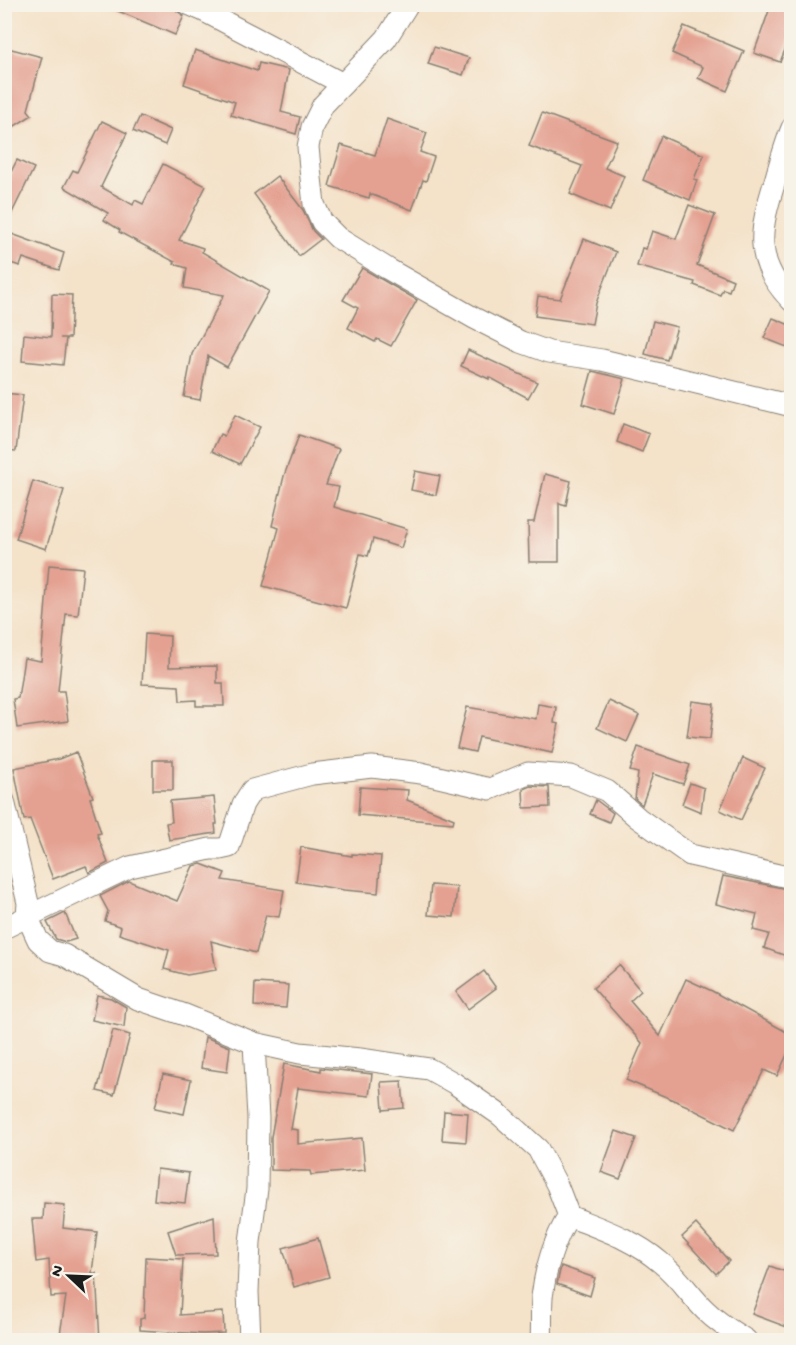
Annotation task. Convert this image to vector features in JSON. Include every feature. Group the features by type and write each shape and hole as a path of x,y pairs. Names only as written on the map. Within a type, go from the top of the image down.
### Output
{"street":[{"path":"188,4 343,84"},
{"path":"408,4 386,39 323,105 312,127 308,147 314,204 322,222 338,238 445,302 521,342 549,352 602,360 792,406"},
{"path":"792,128 761,232 765,256 772,274 777,284 792,301"},
{"path":"4,928 130,867 210,849 229,847 243,804 252,790 312,774 372,767 421,773 490,789 528,773 571,776 607,791 639,818 690,855 792,878"},
{"path":"4,801 28,903 27,916 38,940 50,951 64,955 138,999 254,1043 300,1053 429,1069 480,1100 538,1149 554,1178 569,1216 627,1239 660,1261 683,1283 704,1309 746,1341"},
{"path":"250,1341 250,1242 257,1189 258,1118 254,1043"},
{"path":"541,1341 542,1298 546,1279 562,1227 569,1216"}],"building":[{"path":"175,4 177,11 184,16 175,35 104,5"},
{"path":"771,5 792,12 792,33 780,62 754,53"},
{"path":"684,26 744,51 727,91 698,78 703,67 672,53"},
{"path":"4,47 42,57 28,110 32,115 4,133"},
{"path":"434,47 469,58 463,75 428,64"},
{"path":"195,50 257,71 259,63 289,70 281,112 300,117 296,134 231,115 235,102 184,84"},
{"path":"542,113 617,141 605,168 624,176 610,211 570,194 582,166 529,146"},
{"path":"140,116 171,130 165,145 133,131"},
{"path":"387,119 427,133 420,152 434,157 426,181 423,180 412,210 370,194 369,198 329,186 341,145 375,155"},
{"path":"102,121 127,133 101,187 133,205 135,200 143,204 163,164 206,186 179,240 203,248 202,252 269,291 227,367 208,356 200,400 184,397 192,354 224,295 184,288 187,268 174,264 175,262 119,232 120,230 104,220 108,213 64,187 73,170 77,172"},
{"path":"661,136 704,155 694,179 697,180 690,200 643,180"},
{"path":"17,160 34,168 4,229 4,186"},
{"path":"277,176 303,210 313,231 321,239 299,256 254,194"},
{"path":"689,205 715,215 697,265 733,280 729,291 723,289 720,295 694,285 695,282 637,266 642,248 646,249 652,231 676,239"},
{"path":"9,233 64,253 59,270 23,258 20,266 4,261 4,245"},
{"path":"584,239 616,252 596,303 592,324 535,316 538,296 560,299"},
{"path":"362,268 417,300 391,346 377,339 375,342 348,328 358,308 343,300"},
{"path":"52,294 72,295 70,338 66,338 63,365 22,361 24,334 51,337"},
{"path":"773,318 792,326 792,349 764,338"},
{"path":"653,321 677,327 667,360 645,354"},
{"path":"468,350 537,382 528,398 489,377 489,379 461,366"},
{"path":"592,371 625,379 614,414 583,404"},
{"path":"4,393 23,395 16,451 4,450"},
{"path":"235,415 260,427 240,464 212,451 220,434 224,436"},
{"path":"623,424 649,434 642,452 617,442"},
{"path":"299,435 339,449 326,485 339,487 334,507 407,529 401,548 373,539 368,556 360,554 346,608 263,586 279,528 272,526 284,476"},
{"path":"415,471 440,476 436,495 411,490"},
{"path":"545,474 571,481 566,505 559,503 559,562 529,562 528,522 534,522"},
{"path":"33,481 64,490 46,549 16,539"},
{"path":"49,565 83,568 78,615 66,614 58,691 64,691 68,721 17,728 13,699 18,698 24,658 41,661"},
{"path":"145,634 170,636 169,667 217,666 217,683 223,683 224,706 196,706 196,700 180,701 179,686 142,684"},
{"path":"609,701 639,715 627,742 597,728"},
{"path":"692,701 714,704 710,739 687,737"},
{"path":"538,704 556,707 554,723 559,724 552,753 479,737 475,752 457,748 467,707 536,719"},
{"path":"638,747 690,765 683,784 653,774 642,805 635,799 638,773 630,771"},
{"path":"76,752 93,797 90,798 101,833 97,834 108,863 89,873 86,866 53,879 30,819 24,820 14,768 59,759"},
{"path":"743,758 765,768 741,820 720,810"},
{"path":"153,760 173,760 173,790 153,790"},
{"path":"690,783 704,788 701,812 682,804"},
{"path":"530,786 549,787 550,807 524,808 523,789"},
{"path":"360,787 408,790 407,800 454,819 453,823 358,815"},
{"path":"214,797 216,833 169,840 166,823 172,822 170,801"},
{"path":"596,800 613,813 609,822 590,814"},
{"path":"301,847 352,856 352,854 381,856 378,893 296,882"},
{"path":"201,864 225,873 222,880 284,890 279,917 266,915 256,953 211,941 216,970 187,975 164,969 169,950 119,934 121,927 105,921 108,911 100,896 129,881 177,901 193,866"},
{"path":"723,876 792,890 792,958 764,948 769,934 753,930 757,914 716,904"},
{"path":"431,885 457,887 454,917 428,915"},
{"path":"65,913 76,939 66,942 56,939 47,922"},
{"path":"619,965 641,991 630,1001 660,1036 686,979 792,1035 792,1044 777,1076 764,1070 734,1130 690,1107 626,1080 642,1043 593,988"},
{"path":"484,971 496,988 468,1009 456,992"},
{"path":"255,983 288,985 286,1008 254,1006"},
{"path":"97,995 111,998 126,1007 124,1027 92,1020"},
{"path":"113,1030 130,1035 114,1095 97,1091"},
{"path":"205,1037 230,1047 227,1072 201,1068"},
{"path":"284,1064 321,1071 321,1068 372,1074 369,1096 298,1088 291,1129 298,1130 298,1144 362,1138 365,1170 311,1175 310,1171 271,1170 271,1137"},
{"path":"163,1074 191,1080 184,1114 155,1108"},
{"path":"402,1081 404,1108 383,1110 381,1082"},
{"path":"444,1111 468,1113 466,1142 442,1140"},
{"path":"616,1131 636,1138 620,1179 601,1172"},
{"path":"157,1169 189,1173 185,1203 154,1200"},
{"path":"44,1203 65,1205 63,1228 97,1232 92,1273 96,1273 100,1341 59,1341 66,1296 51,1297 49,1260 36,1262 32,1219 43,1219"},
{"path":"214,1216 216,1254 176,1255 168,1231"},
{"path":"696,1224 729,1261 716,1274 682,1237"},
{"path":"318,1238 329,1277 294,1287 283,1248"},
{"path":"146,1257 183,1259 180,1315 223,1312 224,1333 140,1330 140,1319 144,1318"},
{"path":"561,1266 595,1278 590,1296 557,1284"},
{"path":"770,1266 792,1274 792,1329 752,1314"}]}
